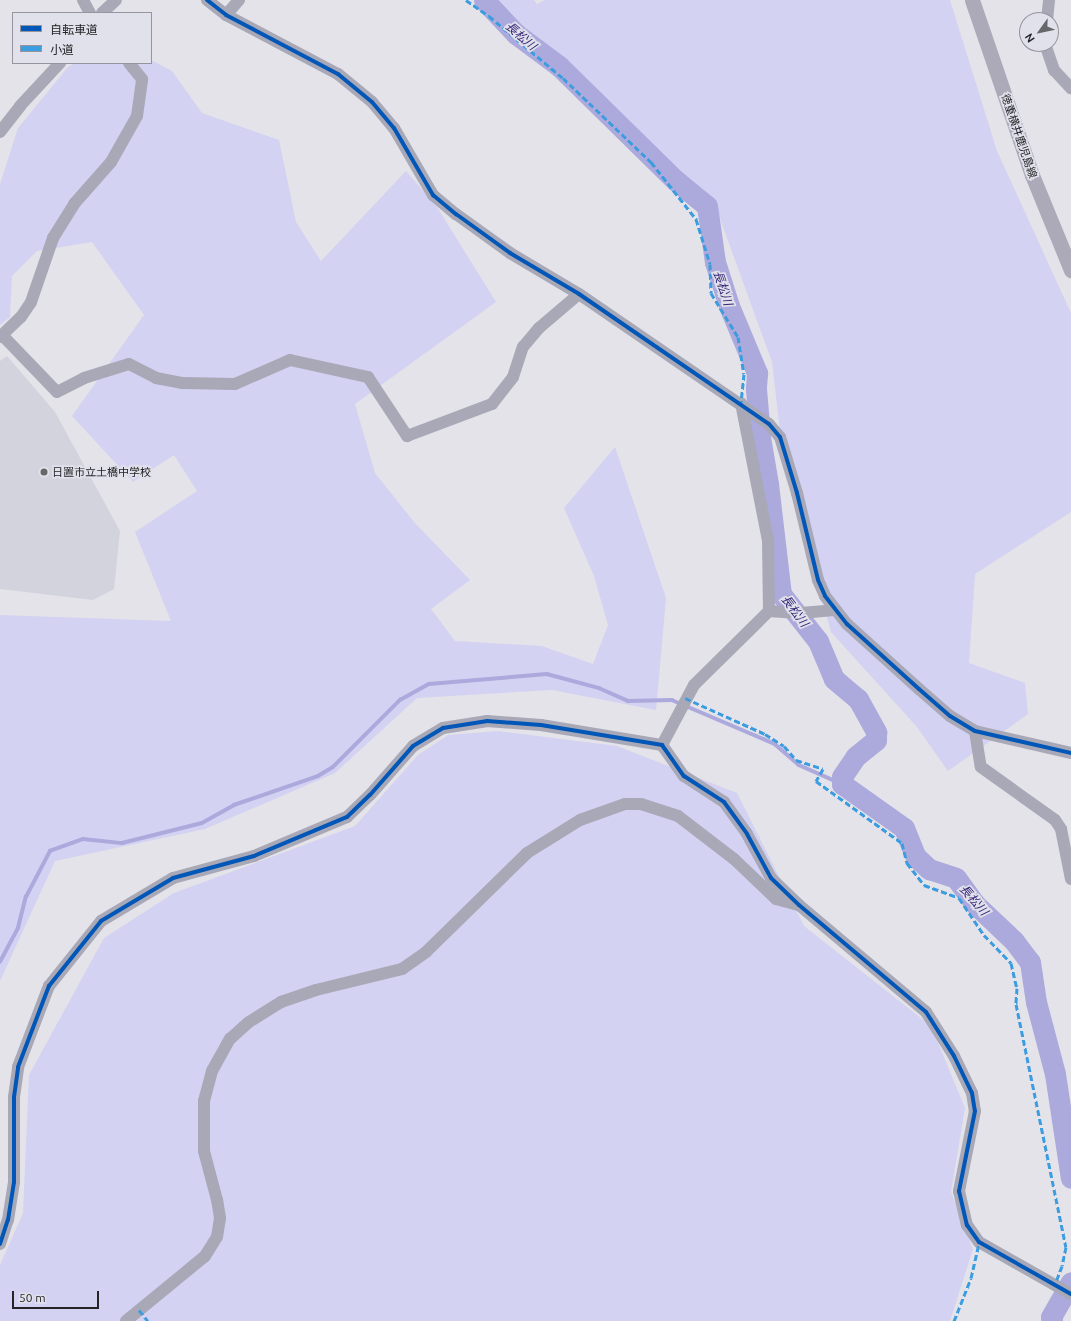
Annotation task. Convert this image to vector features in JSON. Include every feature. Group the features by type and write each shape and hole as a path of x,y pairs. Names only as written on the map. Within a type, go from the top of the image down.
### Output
{"main road":[{"name":"徳重横井鹿児島線","path":"972,0 1032,175 1071,270"}],"street":[{"path":"83,0 89,12"},
{"path":"103,12 116,0"},
{"path":"207,0 226,15 338,74 372,102 394,128 433,195 510,253 579,294 745,405 769,424 780,437 797,493 818,580 834,610 950,716 975,731 1071,754"},
{"path":"226,15 239,0"},
{"path":"1048,12 1049,0"},
{"path":"1048,52 1054,70 1071,88"},
{"path":"0,132 20,106 59,64"},
{"path":"130,64 142,79 137,116 110,162 74,204 53,238 30,302 21,317 1,336 57,392 84,378 129,364 156,378 182,383 235,384 290,360 368,377 407,436 492,404 513,377 523,347 539,328 579,294"},
{"path":"745,405 768,541 774,612"},
{"path":"662,745 685,698 694,685 774,612 801,613 834,610"},
{"path":"0,1244 8,1220 14,1182 14,1097 18,1067 49,986 101,921 173,878 254,856 347,817 370,796 413,746 443,728 486,721 541,724 662,745 684,776 724,802 747,834 771,878 799,906 926,1012 954,1056 972,1093 975,1111 960,1192 967,1225 979,1242 1071,1294"},
{"path":"975,731 981,767 1055,820 1061,829 1071,879"},
{"path":"126,1321 206,1256 217,1237 220,1218 217,1200 204,1151 204,1101 212,1071 230,1039 249,1022 281,1002 309,992 402,969 426,952 527,853 580,820 625,804 641,804 678,816 734,859 776,900 799,906"}],"shaded area":[{"path":"485,0 534,0 537,4 545,0 950,0 997,151 1071,313 1071,512 975,574 969,663 1025,683 1028,714 948,771 917,727 831,632 784,465 772,362 714,202 517,25"},
{"path":"152,61 172,71 202,113 279,140 296,222 321,261 406,171 437,207 496,302 355,404 375,473 414,522 470,580 431,609 455,641 542,646 593,664 608,625 594,576 564,508 615,447 666,598 656,710 552,690 417,698 335,773 205,829 55,861 0,981 0,615 171,621 135,532 197,491 174,455 133,482 72,416 144,315 92,242 37,251 12,276 10,317 0,325 0,184 18,128 68,67 73,64 152,64"},
{"name":"日置市立土橋中学校","path":"7,356 55,412 120,531 114,589 93,600 0,589 0,361"},
{"path":"498,731 617,746 737,793 804,926 931,1026 965,1108 951,1192 973,1249 950,1321 0,1321 0,1265 23,1213 29,1075 104,938 174,893 355,826 418,755 448,735"}],"waterway":[{"name":"長松川","path":"484,0 516,34 559,66 675,180 707,206 715,262 729,306 757,373 756,389 760,437 768,484 781,594 818,641 834,679 858,699 876,732 876,740 856,756 842,777 842,784 904,828 916,857 929,869 956,878 975,904 1014,941 1030,962 1036,1002 1055,1074 1071,1178"},
{"path":"0,962 18,928 26,897 50,851 83,839 122,843 202,823 234,805 318,776 333,767 400,700 429,684 547,674 599,688 628,701 672,700 775,744 799,765 842,784"},
{"name":"長松川","path":"1052,1321 1051,1317 1071,1282"}],"marked path":[{"path":"466,0 489,16 563,78 651,162 696,219 710,264 711,293 738,337 744,374 741,403"},
{"path":"685,698 765,734 784,746 796,760 823,769 816,781 902,843 907,863 924,885 959,898 984,935 1011,963 1017,988 1016,1004 1066,1247 1062,1266 1055,1284"},
{"path":"954,1321 971,1278 979,1242"},
{"path":"139,1310 148,1321"}],"cycle path":[{"path":"207,0 226,15 338,74 372,102 394,128 433,195 456,214 510,253 579,294 769,424 780,437 797,493 818,580 825,596 847,624 919,689 950,716 975,731 1071,753"},
{"path":"0,1244 8,1220 14,1182 14,1097 18,1067 49,986 101,921 173,878 254,856 347,817 370,795 413,746 443,728 487,721 541,725 662,745 684,776 724,802 747,834 771,878 799,905 926,1012 954,1056 972,1093 975,1111 959,1191 967,1225 979,1242 1071,1294"}],"place":[{"name":"日置市立土橋中学校","path":"44,472"}]}
